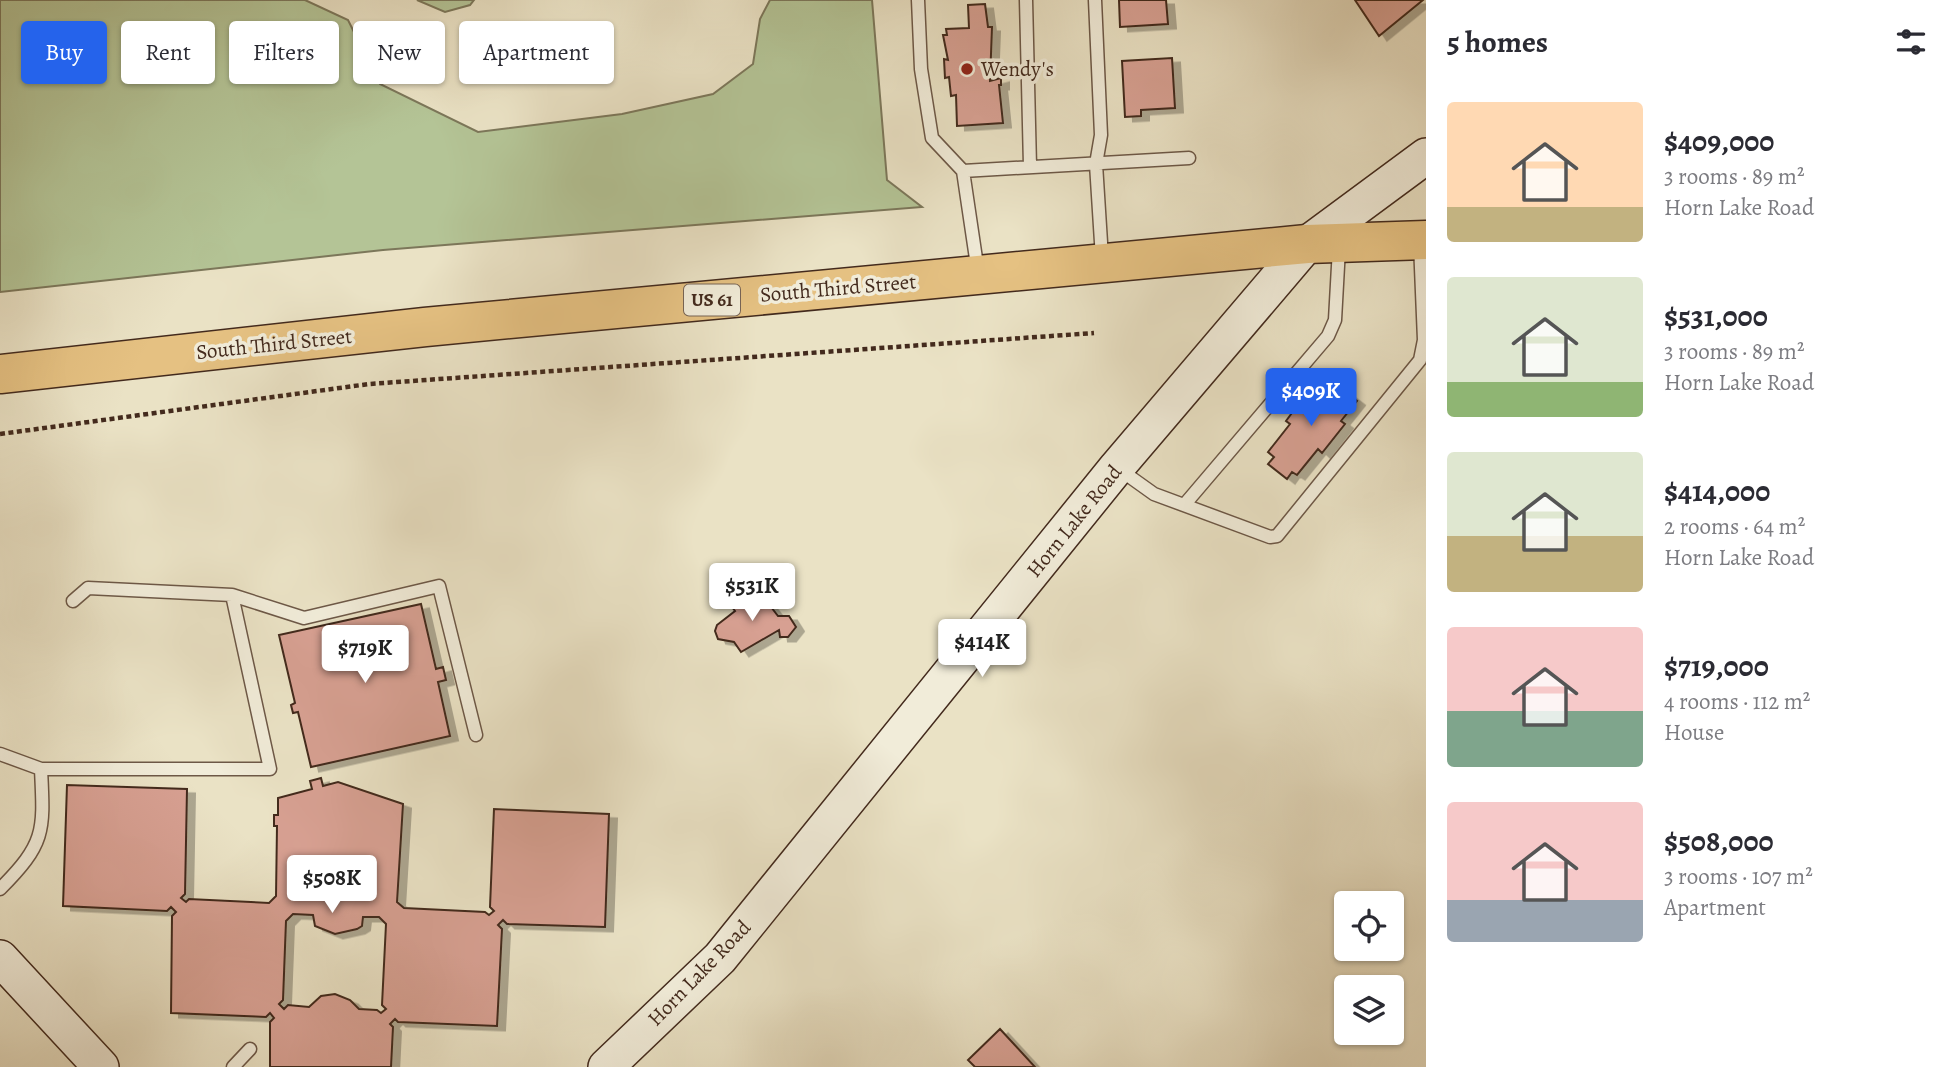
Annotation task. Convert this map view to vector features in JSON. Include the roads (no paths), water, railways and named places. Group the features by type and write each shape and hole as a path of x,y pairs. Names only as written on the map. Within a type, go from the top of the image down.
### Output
{"highway":[{"name":"South Third Street","path":"0,374 425,327 1102,263 1323,243 1423,240"}],"main road":[{"name":"Horn Lake Road","path":"607,1067 720,958 1117,467 1323,243 1426,156"},
{"path":"0,958 101,1067"}],"lane":[{"path":"919,0 921,69 932,138 963,171 978,275"},
{"path":"1026,0 1030,166"},
{"path":"1095,0 1101,135 1096,164 1102,263"},
{"path":"963,171 1189,158"},
{"path":"1117,467 1154,494 1270,537 1277,536 1420,360 1424,340 1423,240"},
{"path":"1185,504 1328,336 1335,320 1323,243"},
{"path":"73,600 88,588 232,595 304,618 439,586 476,735"},
{"path":"0,754 41,769 270,769 232,595"},
{"path":"0,889 25,864 43,827 41,769"},
{"path":"233,1067 250,1049"}],"place":[{"name":"Wendy's","path":"967,69"}]}
